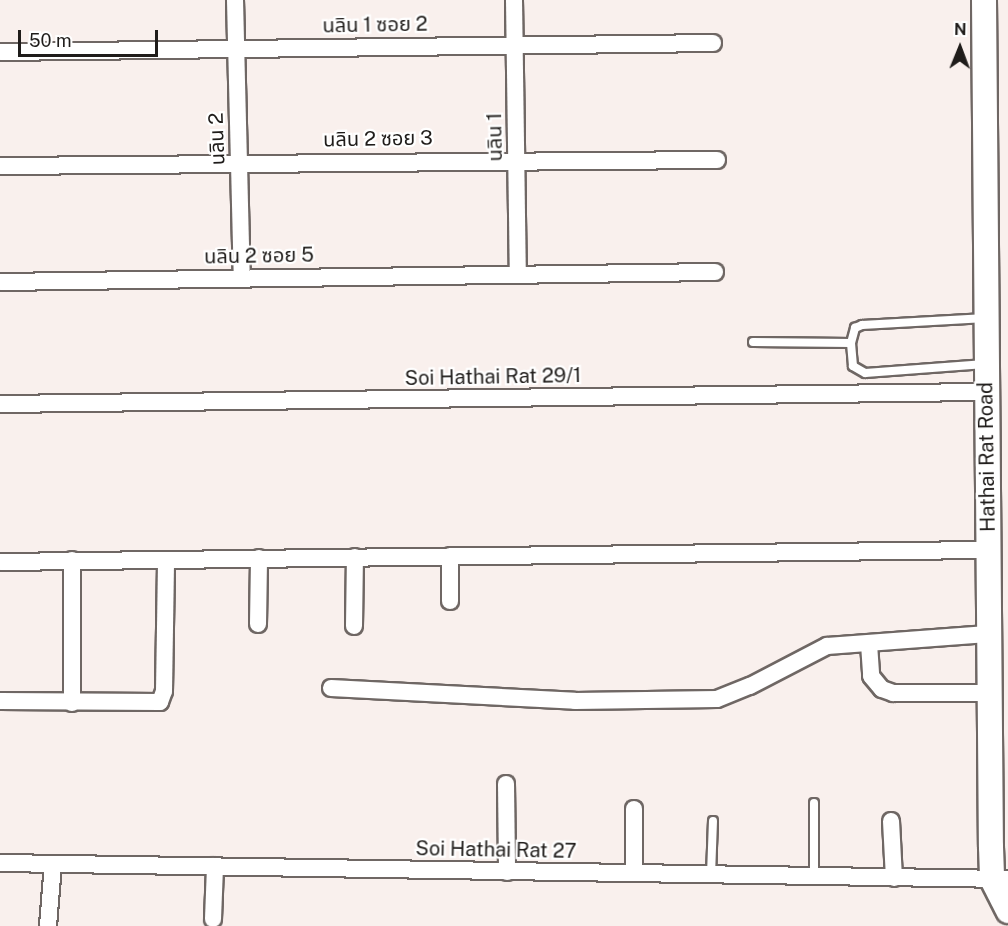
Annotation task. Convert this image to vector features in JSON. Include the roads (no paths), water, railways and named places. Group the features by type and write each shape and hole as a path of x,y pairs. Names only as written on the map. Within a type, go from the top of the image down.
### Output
{"main road":[{"name":"Hathai Rat Road","path":"984,0 989,693 1000,879 1008,911"}],"street":[{"name":"นลิน 2","path":"235,0 242,277"},
{"name":"นลิน 1","path":"514,0 518,274"},
{"name":"นลิน 1 ซอย 2","path":"0,52 713,43"},
{"name":"นลิน 2 ซอย 3","path":"0,166 517,159 717,160"},
{"name":"นลิน 2 ซอย 5","path":"0,282 715,272"},
{"name":"Soi Hathai Rat 29/1","path":"0,404 987,392"},
{"path":"0,562 988,550"},
{"path":"450,555 450,601"},
{"path":"354,626 355,557"},
{"path":"258,624 259,558"},
{"path":"72,560 72,703"},
{"path":"0,701 156,703 163,698 166,560"},
{"path":"331,688 563,701 717,699 750,686 827,646 869,644 903,638 988,634"},
{"path":"869,644 871,676 882,689 893,693 989,693"},
{"path":"506,784 507,872"},
{"path":"634,809 634,873"},
{"path":"891,821 894,878"},
{"name":"Soi Hathai Rat 27","path":"0,863 1000,879"},
{"path":"48,926 52,864"},
{"path":"213,919 215,866"}],"lane":[{"path":"986,318 862,325 855,328 851,343 853,366 865,373 986,364"},
{"path":"753,342 851,343"},
{"path":"814,803 814,877"},
{"path":"711,875 713,821"}]}
